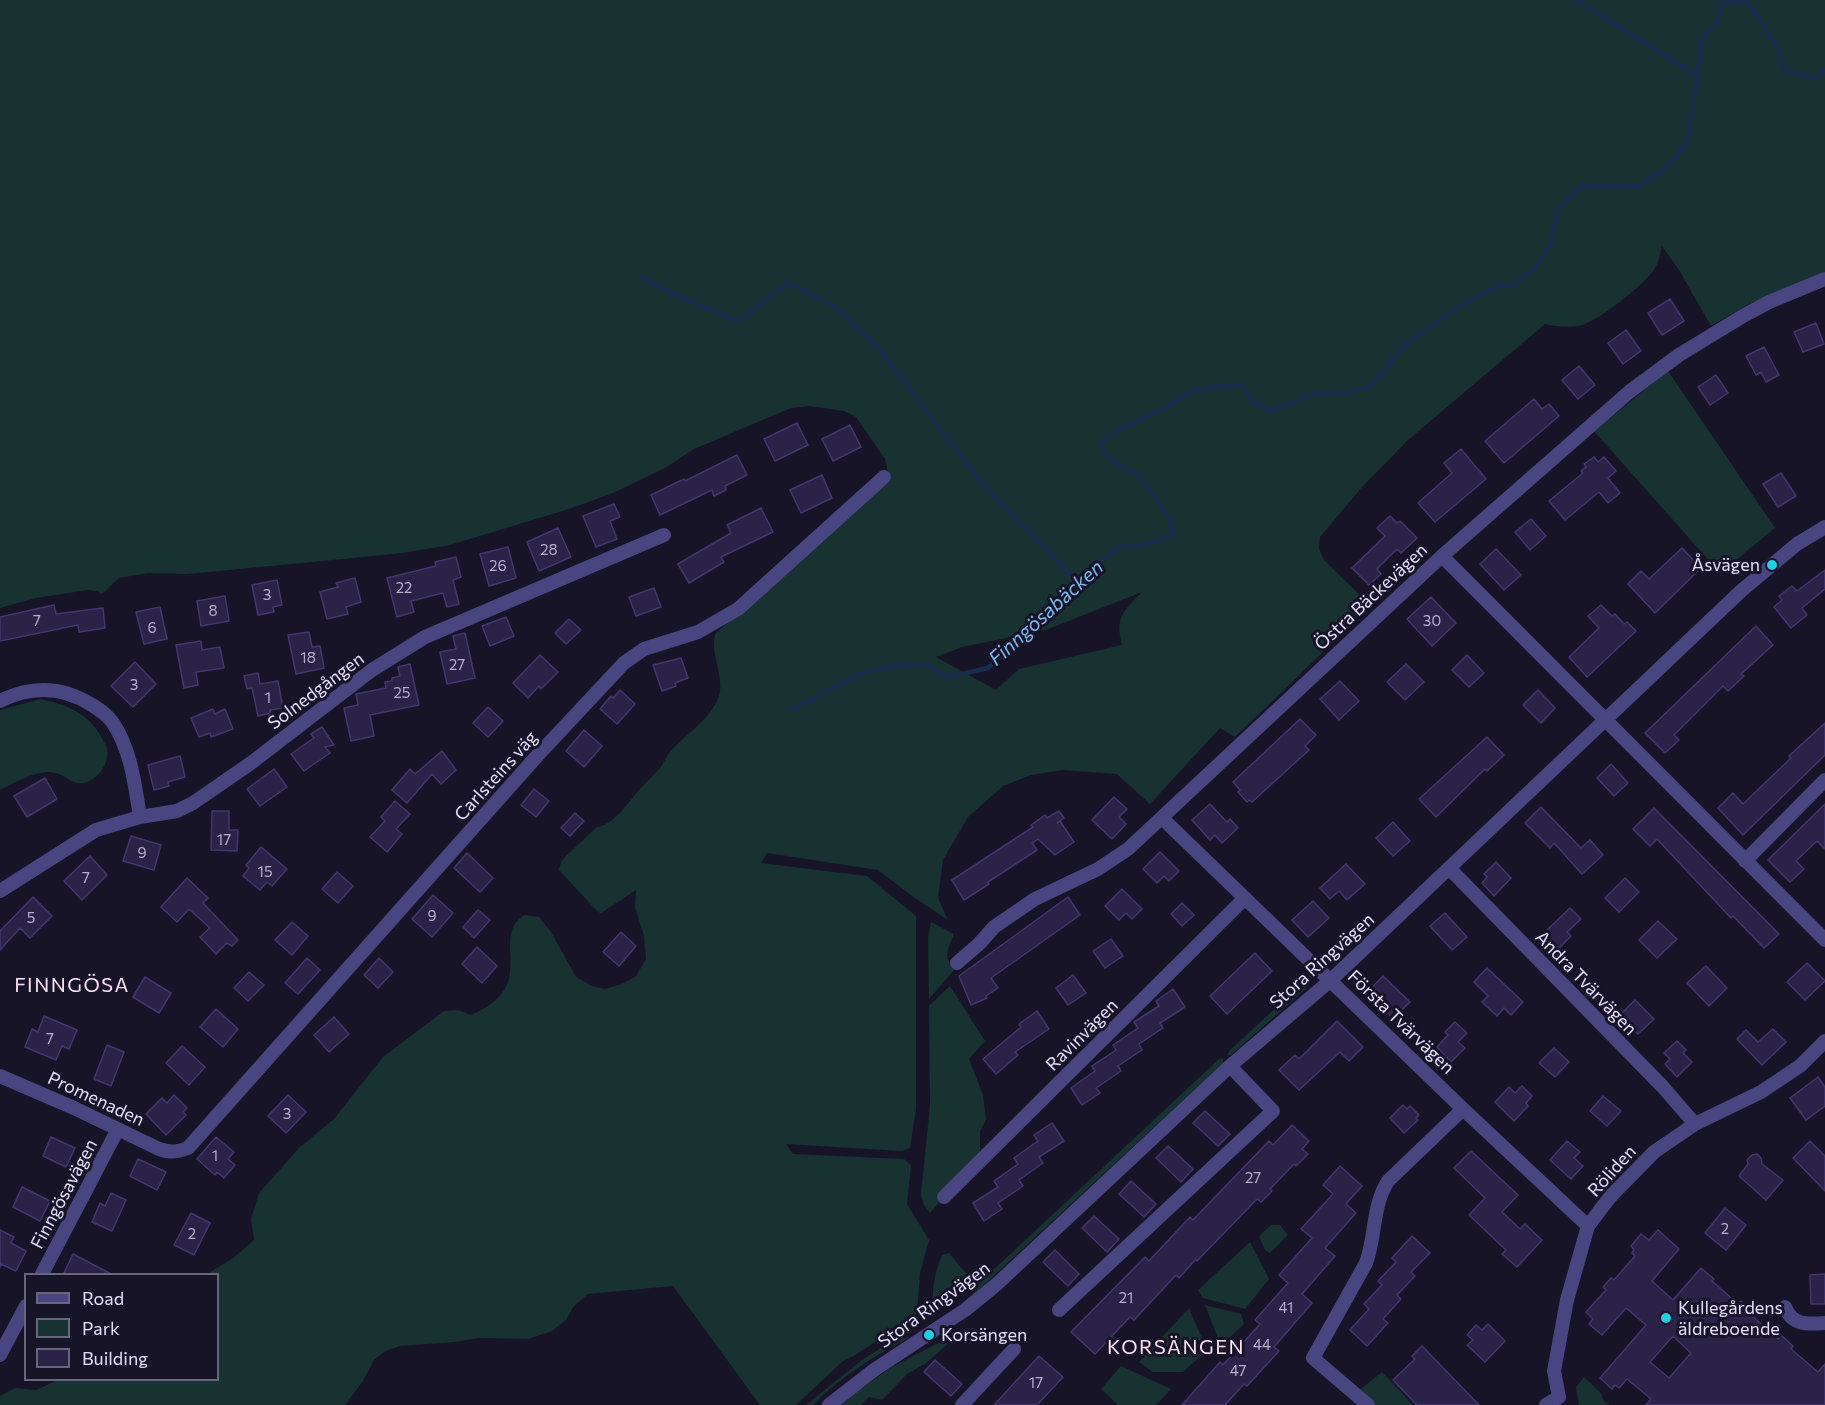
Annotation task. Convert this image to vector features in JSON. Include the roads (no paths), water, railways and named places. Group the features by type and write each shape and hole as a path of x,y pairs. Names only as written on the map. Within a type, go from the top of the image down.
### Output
{"street":[{"name":"Östra Bäckevägen","path":"957,963 994,927 1048,892 1082,878 1113,860 1163,819 1442,556 1593,422 1650,375 1743,316 1825,279"},
{"name":"Carlsteins väg","path":"177,1152 188,1148 202,1133 537,756 624,663 644,649 698,632 738,609 884,477"},
{"name":"Stora Ringvägen","path":"829,1405 874,1370 965,1310 997,1284 1230,1066 1331,980 1757,577 1797,544 1825,527"},
{"name":"Solnedgången","path":"0,891 96,830 140,817 177,811 193,802 251,763 372,670 425,637 664,535"},
{"path":"1442,556 1825,940"},
{"path":"0,702 24,691 54,690 80,698 103,711 123,740 134,778 140,817"},
{"path":"1745,861 1825,780"},
{"name":"Första Tvärvägen","path":"1163,819 1588,1226"},
{"name":"Andra Tvärvägen","path":"1449,868 1662,1086 1695,1124"},
{"name":"Ravinvägen","path":"944,1197 1245,898"},
{"name":"Röliden","path":"1546,1405 1564,1401 1554,1371 1571,1282 1588,1226 1610,1197 1654,1152 1695,1124 1768,1088 1800,1066 1825,1041"},
{"path":"1059,1310 1273,1111 1230,1066"},
{"name":"Promenaden","path":"0,1076 159,1149 170,1153 177,1152"},
{"path":"1368,1405 1313,1358 1366,1263 1371,1251 1381,1193 1388,1181 1463,1108"},
{"name":"Finngösavägen","path":"43,1273 118,1129"},
{"path":"1785,1307 1788,1316 1802,1324 1825,1323"},
{"path":"0,1355 24,1310"},
{"path":"962,1405 1014,1349"}],"waterway":[{"path":"1576,0 1698,76"},
{"name":"Finngösabäcken","path":"793,709 862,673 901,665 928,665 948,677 988,668 1016,643 1042,612 1089,569 1122,546 1142,545 1173,534 1170,519 1141,477 1119,465 1103,451 1101,442 1120,429 1163,409 1188,393 1212,387 1241,385 1254,403 1273,411 1314,394 1350,392 1371,386 1405,344 1457,308 1500,285 1513,285 1526,276 1536,267 1551,244 1557,210 1581,186 1639,186 1664,170 1687,143 1698,76 1701,39 1716,24 1723,2 1746,1 1769,34 1786,71 1815,78 1825,70"},
{"path":"643,278 676,295 738,321 789,282 838,309 879,348 981,482 1077,581"}],"place":[{"name":"Åsvägen","path":"1772,565"},
{"name":"Kullegårdens äldreboende","path":"1666,1318"},
{"name":"Korsängen","path":"929,1335"}],"district":[{"name":"FINNGÖSA","path":"72,985"},
{"name":"KORSÄNGEN","path":"1176,1347"}]}
